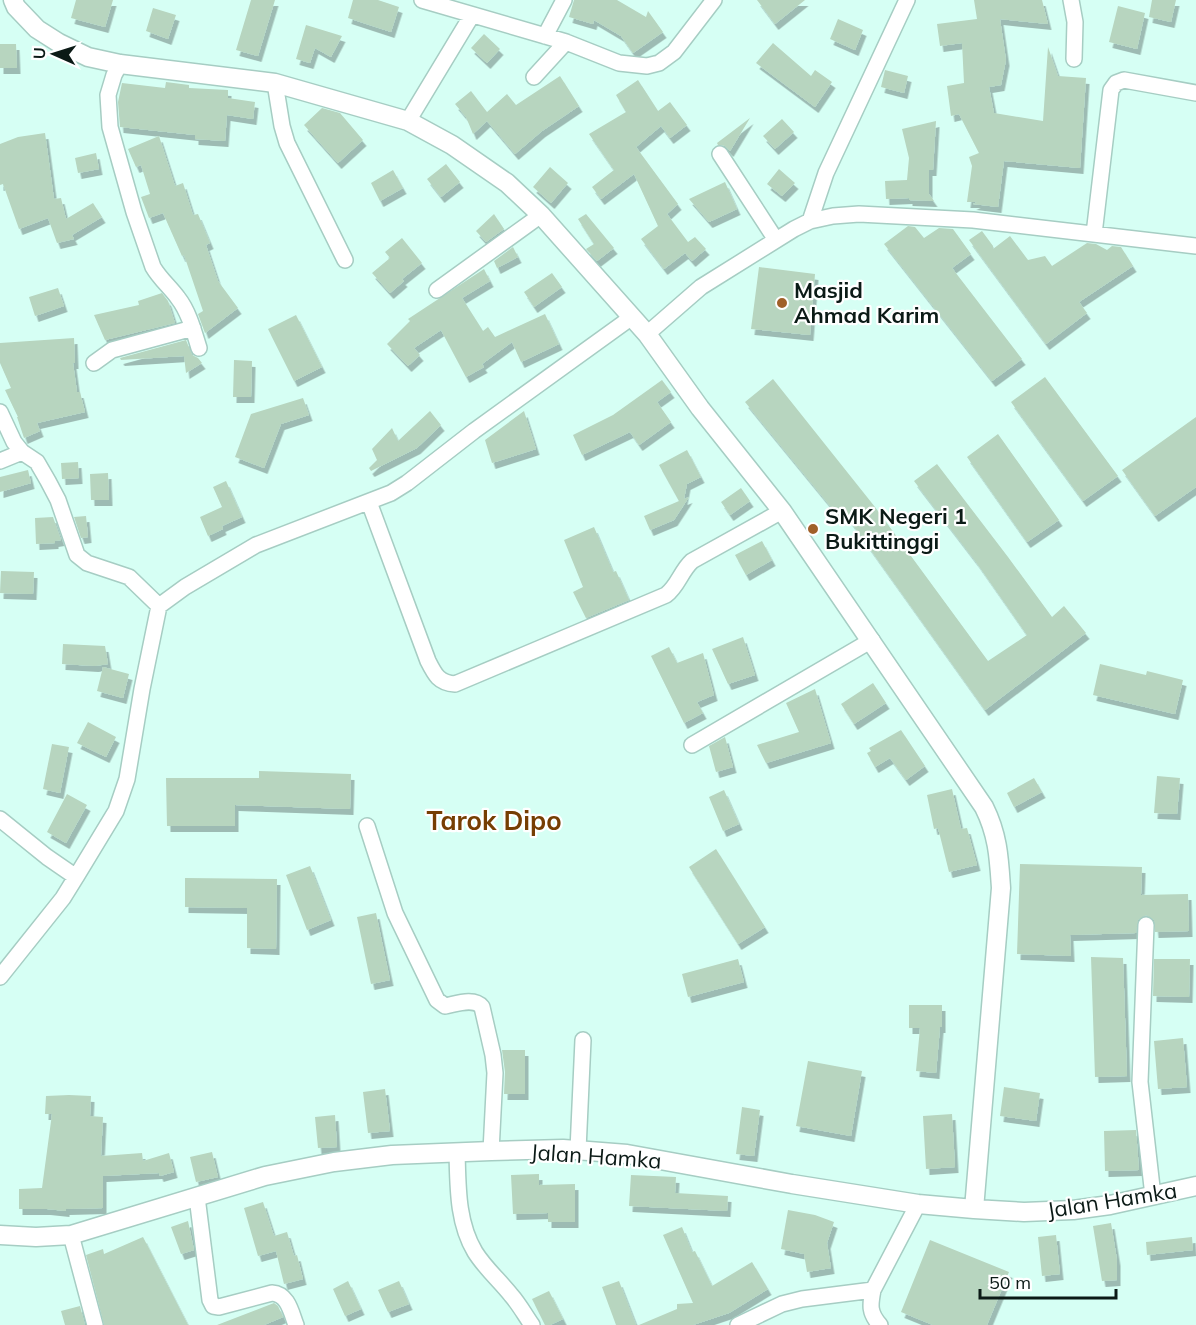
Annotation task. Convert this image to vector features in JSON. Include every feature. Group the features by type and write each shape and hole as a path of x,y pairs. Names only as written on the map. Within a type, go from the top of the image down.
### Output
{"street":[{"path":"13,0 16,7 36,29 88,57 120,64 275,83 408,122 452,145 507,183 541,214 647,334 700,408 782,511 984,807 993,826 998,849 1000,899 974,1209"},
{"path":"423,0 566,42 619,63 646,66 658,63 674,52 714,0"},
{"path":"545,36 564,0"},
{"path":"810,221 826,174 907,0"},
{"path":"1071,0 1075,22 1074,59"},
{"path":"408,122 472,15"},
{"path":"534,77 566,42"},
{"path":"120,64 108,95 107,109 114,145 153,267 180,300 199,348"},
{"path":"1094,234 1111,90 1116,82 1125,80 1196,93"},
{"path":"275,83 287,142 345,260"},
{"path":"720,154 776,240"},
{"path":"437,290 541,214"},
{"path":"647,334 700,287 810,221 833,216 859,214 973,220 1196,246"},
{"path":"0,977 57,906 116,811 128,778 142,689 159,606 185,587 256,545 391,493 632,317"},
{"path":"94,363 112,350 193,328"},
{"path":"0,412 6,429 22,452 37,462 58,500 77,555 87,563 129,577 159,606"},
{"path":"0,460 22,452"},
{"path":"369,502 428,661 435,676 445,684 455,684 666,595 673,590 681,574 692,561 782,511"},
{"path":"692,745 872,640"},
{"path":"0,819 46,857 76,877"},
{"path":"367,826 395,913 437,1000 445,1006 474,1002 482,1007 495,1073 492,1150"},
{"path":"1146,925 1140,1082 1153,1196"},
{"path":"578,1150 583,1040"},
{"name":"Jalan Hamka","path":"0,1235 36,1237 71,1235 265,1176 334,1162 392,1155 492,1150 578,1150 627,1154 918,1204 1024,1212 1073,1210 1196,1186"},
{"path":"457,1152 458,1200 464,1228 487,1269 511,1294 532,1325"},
{"path":"197,1197 210,1300 213,1306 219,1307 272,1293 280,1294 285,1298 296,1325"},
{"path":"880,1325 872,1315 870,1306 873,1290 918,1204"},
{"path":"71,1235 95,1325"},
{"path":"738,1325 767,1310 802,1299 873,1290"}],"building":[{"path":"76,0 113,0 105,27 71,18"},
{"path":"251,0 275,0 258,56 236,50"},
{"path":"353,0 378,0 399,7 391,32 348,18"},
{"path":"574,0 617,0 646,17 648,11 663,32 633,53 621,36 594,20 593,24 569,17"},
{"path":"757,0 805,0 775,24"},
{"path":"974,0 1042,0 1048,24 1000,19 1006,60 1001,85 989,87 994,113 1043,121 1048,47 1058,76 1086,78 1080,168 1004,161 998,207 967,202 972,166 969,157 979,153 959,114 951,116 947,86 964,83 962,43 940,46 937,24 977,19"},
{"path":"1152,0 1176,0 1171,22 1149,17"},
{"path":"1118,6 1145,13 1137,49 1109,42"},
{"path":"153,8 176,15 168,39 146,31"},
{"path":"838,19 863,30 855,50 830,39"},
{"path":"306,25 342,36 331,57 315,48 310,63 296,59"},
{"path":"484,34 500,49 487,63 471,48"},
{"path":"773,43 811,76 815,70 832,82 815,107 756,63"},
{"path":"0,44 16,44 17,68 0,68"},
{"path":"885,70 908,76 904,93 881,87"},
{"path":"560,76 579,106 542,131 515,154 487,121 473,134 466,117 455,104 471,91 487,112 507,94 516,105"},
{"path":"638,80 658,111 670,102 687,125 670,138 661,126 636,147 678,204 667,214 688,242 695,237 706,249 692,261 685,253 664,269 641,239 658,226 634,174 601,199 592,187 614,170 589,134 626,112 616,95"},
{"path":"166,82 189,85 189,88 228,90 228,98 255,102 253,119 227,115 225,141 195,139 195,135 120,127 118,102 122,83 165,88"},
{"path":"322,108 340,113 363,140 338,163 304,125"},
{"path":"750,118 730,151 725,146 718,145 717,143"},
{"path":"782,119 794,132 775,149 763,136"},
{"path":"936,121 933,170 929,170 929,194 934,201 909,200 909,198 886,199 885,181 907,180 909,158 902,129"},
{"path":"45,133 54,199 61,198 66,219 93,203 102,217 72,235 74,239 57,243 48,218 19,229 3,184 0,185 0,144 18,137"},
{"path":"159,136 175,186 183,183 193,215 198,214 210,243 206,245 218,281 238,308 205,333 198,314 203,311 184,255 182,256 163,213 149,218 141,197 150,194 141,165 136,167 128,149"},
{"path":"96,153 99,169 78,173 75,158"},
{"path":"446,164 460,182 441,197 427,179"},
{"path":"550,167 568,183 551,203 533,187"},
{"path":"779,169 795,183 782,196 767,184"},
{"path":"393,170 403,188 380,201 371,183"},
{"path":"725,182 737,209 709,222 689,199"},
{"path":"494,214 504,229 486,242 476,231"},
{"path":"586,214 614,248 597,261 586,249 594,244 578,219"},
{"path":"908,226 915,227 924,238 939,228 953,229 971,254 952,268 1022,359 992,381 884,244"},
{"path":"982,231 993,249 1010,236 1028,260 1045,256 1052,266 1087,243 1096,244 1107,250 1112,246 1121,247 1133,266 1079,302 1087,313 1046,344 969,240"},
{"path":"402,238 422,263 402,279 404,281 390,293 372,273 390,258 385,252"},
{"path":"513,247 518,257 497,268 494,261"},
{"path":"759,267 815,274 810,335 751,329"},
{"path":"484,269 490,281 462,298 483,331 488,327 495,337 545,314 559,344 521,362 512,342 482,364 484,367 466,377 441,330 414,348 420,355 408,366 387,344 410,321 408,319"},
{"path":"552,273 562,287 534,307 524,292"},
{"path":"58,288 64,306 35,316 29,297"},
{"path":"162,293 168,301 175,323 105,340 94,315 139,305 138,301"},
{"path":"296,315 322,367 294,381 268,329"},
{"path":"74,338 75,363 73,363 77,392 80,392 85,412 37,423 40,431 24,438 18,417 5,390 11,388 0,363 0,343"},
{"path":"186,340 192,355 202,363 186,373 184,356 121,360 120,358"},
{"path":"234,360 252,361 251,397 233,397"},
{"path":"1045,377 1118,476 1083,501 1011,402"},
{"path":"773,379 875,507 988,661 1027,635 976,562 914,481 937,464 1052,617 1064,606 1086,633 985,710 845,514 840,518 745,402"},
{"path":"662,380 671,392 657,402 671,422 639,445 630,432 582,455 573,435 613,415"},
{"path":"303,398 309,415 281,424 264,468 235,457 251,414"},
{"path":"430,411 441,425 417,448 371,471 369,468 377,460 372,449 392,428 398,441"},
{"path":"524,411 536,449 492,463 485,440"},
{"path":"1196,417 1196,487 1155,516 1122,470"},
{"path":"998,434 1059,520 1027,542 967,457"},
{"path":"687,450 701,477 687,484 684,499 689,497 674,520 650,530 644,516 679,501 659,465"},
{"path":"78,462 79,478 62,479 61,463"},
{"path":"28,470 31,483 0,492 0,477"},
{"path":"108,473 109,500 91,500 90,474"},
{"path":"226,481 242,517 222,526 223,529 208,536 200,517 222,507 213,487"},
{"path":"741,488 750,501 730,515 721,502"},
{"path":"86,516 88,537 81,538 74,517"},
{"path":"53,517 61,540 55,543 36,544 35,518"},
{"path":"594,527 613,572 616,571 629,600 586,618 573,592 583,587 564,540"},
{"path":"762,541 772,560 746,575 735,555"},
{"path":"1,571 34,572 33,594 0,593"},
{"path":"743,637 755,675 728,684 712,649"},
{"path":"63,644 105,646 108,664 95,666 62,664"},
{"path":"669,647 677,663 703,653 714,695 697,702 703,713 684,723 651,656"},
{"path":"1100,664 1146,675 1147,671 1183,680 1175,714 1093,695"},
{"path":"103,667 129,674 123,698 97,691"},
{"path":"873,683 886,703 854,724 841,704"},
{"path":"815,689 831,743 766,763 757,745 799,732 786,703"},
{"path":"88,722 116,737 106,757 77,743"},
{"path":"901,730 925,766 906,780 890,758 875,767 867,753 871,751 869,748"},
{"path":"725,737 733,767 716,772 709,746"},
{"path":"52,744 69,747 60,793 43,789"},
{"path":"259,771 351,774 350,809 235,805 235,826 167,826 166,778 259,778"},
{"path":"1157,776 1180,778 1177,814 1154,813"},
{"path":"1034,778 1042,792 1014,807 1007,793"},
{"path":"952,789 961,829 967,828 977,865 949,872 938,828 934,829 927,795"},
{"path":"724,790 739,824 723,831 709,797"},
{"path":"67,794 87,805 66,843 47,832"},
{"path":"716,849 765,927 738,944 689,867"},
{"path":"1020,864 1142,867 1141,895 1188,894 1189,931 1155,932 1154,920 1146,915 1138,920 1136,933 1070,935 1071,956 1017,954"},
{"path":"310,866 331,920 307,930 286,875"},
{"path":"185,878 277,879 276,949 247,948 247,908 185,907"},
{"path":"376,913 390,980 371,984 357,917"},
{"path":"1091,957 1123,958 1127,1076 1095,1077"},
{"path":"738,959 744,982 688,997 682,974"},
{"path":"1154,959 1190,959 1189,997 1153,996"},
{"path":"909,1005 942,1005 942,1027 940,1027 936,1073 916,1071 920,1028 909,1028"},
{"path":"1183,1038 1187,1087 1158,1089 1154,1041"},
{"path":"502,1050 525,1050 525,1094 504,1094 505,1072"},
{"path":"808,1061 862,1071 851,1136 796,1126"},
{"path":"1004,1087 1040,1093 1036,1121 1000,1116"},
{"path":"385,1089 390,1131 368,1133 363,1092"},
{"path":"46,1096 91,1096 90,1116 103,1117 101,1156 142,1153 143,1161 169,1153 174,1172 160,1176 159,1173 103,1176 103,1208 66,1209 66,1211 19,1209 19,1189 42,1188 52,1114 45,1114"},
{"path":"742,1107 760,1110 754,1156 736,1154"},
{"path":"952,1114 955,1167 926,1169 923,1116"},
{"path":"335,1115 337,1147 318,1148 315,1117"},
{"path":"1136,1130 1139,1170 1105,1171 1104,1131"},
{"path":"212,1152 218,1177 196,1182 190,1157"},
{"path":"539,1174 539,1185 575,1184 575,1222 548,1222 548,1213 513,1214 511,1175"},
{"path":"631,1175 676,1177 675,1193 728,1196 727,1211 629,1206"},
{"path":"263,1202 274,1236 287,1232 294,1256 297,1255 303,1279 284,1284 276,1251 258,1256 244,1208"},
{"path":"788,1210 815,1215 834,1222 827,1243 831,1268 807,1272 804,1254 781,1249"},
{"path":"188,1221 194,1250 181,1254 171,1227"},
{"path":"1111,1223 1117,1260 1117,1280 1102,1281 1093,1226"},
{"path":"682,1227 692,1252 695,1251 712,1286 752,1262 768,1289 729,1313 693,1325 639,1325 677,1309 677,1304 693,1303 663,1235"},
{"path":"1056,1235 1060,1274 1042,1276 1038,1237"},
{"path":"143,1237 188,1325 104,1325 86,1255 103,1249 104,1254"},
{"path":"1192,1237 1193,1250 1147,1255 1146,1242"},
{"path":"930,1240 1009,1272 987,1325 933,1325 901,1312"},
{"path":"348,1281 361,1309 345,1316 333,1289"},
{"path":"399,1281 409,1304 388,1312 378,1290"},
{"path":"619,1281 636,1325 616,1325 602,1287"},
{"path":"549,1291 563,1319 545,1325 532,1299"},
{"path":"274,1303 283,1317 264,1325 217,1325"},
{"path":"80,1306 85,1325 65,1325 61,1311"}],"place":[{"name":"Masjid Ahmad Karim","path":"782,303"},
{"name":"SMK Negeri 1 Bukittinggi","path":"813,529"}],"district":[{"name":"Tarok Dipo","path":"494,821"}]}
